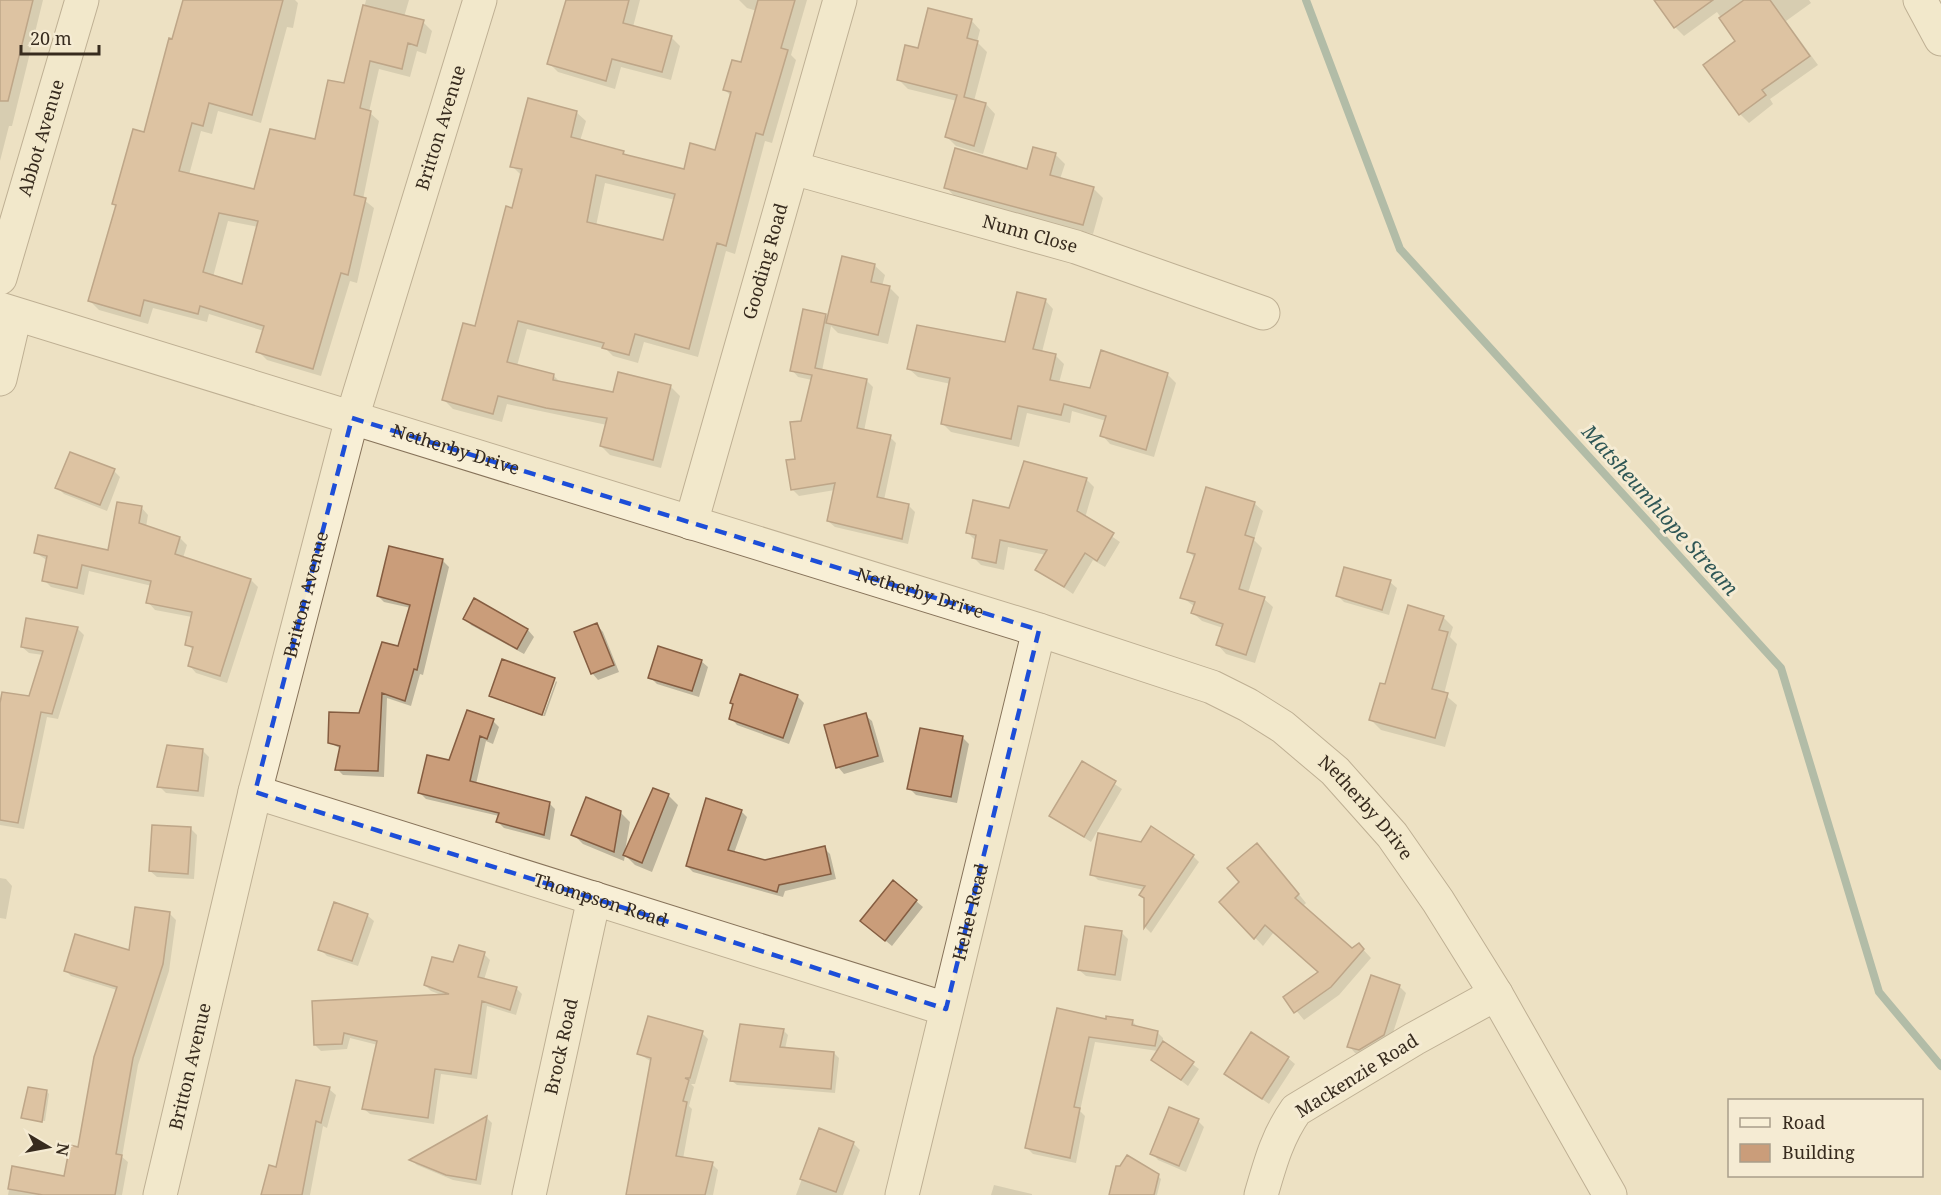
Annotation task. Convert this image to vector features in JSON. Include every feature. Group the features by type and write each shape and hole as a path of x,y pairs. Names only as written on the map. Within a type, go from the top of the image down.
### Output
{"street":[{"name":"Abbot Avenue","path":"0,278 82,0"},
{"name":"Britton Avenue","path":"160,1195 255,792 352,418 480,0"},
{"name":"Gooding Road","path":"691,523 840,0"},
{"name":"Nunn Close","path":"793,168 1076,247 1263,313"},
{"name":"Netherby Drive","path":"8,312 1039,630 1212,687 1248,705 1283,727 1335,771 1392,835 1438,901 1496,994 1610,1195"},
{"path":"0,379 8,312"},
{"name":"Hellet Road","path":"902,1195 1039,630"},
{"name":"Thompson Road","path":"255,792 946,1009"},
{"name":"Brock Road","path":"529,1195 594,898"},
{"name":"Mackenzie Road","path":"1261,1195 1273,1152 1283,1128 1296,1110 1414,1039 1496,994"}],"highlighted area":[{"path":"352,418 1039,630 946,1009 255,792"}],"building":[{"path":"0,0 33,0 8,101 0,101"},
{"path":"183,0 283,0 252,115 209,103 203,126 192,123 179,171 254,189 270,129 315,139 328,80 344,83 363,5 424,20 417,46 408,43 402,69 370,61 360,108 371,111 354,195 366,198 348,275 341,273 313,369 256,352 264,326 200,306 198,314 144,300 140,316 88,301 116,205 112,204 133,129 144,132 169,38 172,39","holes":["219,213 258,221 242,284 203,272"]},
{"path":"566,0 629,0 623,23 672,36 662,72 612,59 606,81 547,64"},
{"path":"758,0 795,0 781,48 788,50 763,135 756,133 726,246 717,243 689,349 635,334 629,355 602,348 604,343 518,321 507,362 554,374 553,380 613,392 618,372 671,385 653,460 600,446 607,418 546,408 498,396 493,414 442,400 463,323 475,326 506,206 512,208 522,169 510,167 528,98 577,111 571,137 624,151 623,154 684,169 690,143 715,150 731,92 723,90 732,60 741,62","holes":["596,175 675,194 663,240 587,222"]},
{"path":"1654,0 1713,0 1674,28"},
{"path":"1744,0 1770,0 1810,56 1762,90 1766,95 1739,115 1703,65 1735,41 1719,18"},
{"path":"928,8 972,19 967,38 978,41 964,97 986,103 974,146 945,137 957,95 897,80 905,45 918,48"},
{"path":"1033,147 1056,153 1050,175 1094,187 1083,225 944,188 955,148 1027,169"},
{"path":"842,256 875,264 871,282 890,286 878,335 826,323"},
{"path":"1017,292 1046,299 1033,349 1056,354 1050,380 1090,388 1101,350 1168,373 1146,450 1100,436 1106,416 1064,404 1061,415 1018,406 1011,439 941,424 950,378 907,369 917,325 1005,342"},
{"path":"803,309 826,314 815,368 867,379 857,428 891,435 877,497 909,504 902,539 827,521 835,483 791,490 786,460 795,459 790,422 801,421 812,375 790,371"},
{"path":"70,452 115,469 100,505 55,488"},
{"path":"1024,461 1087,478 1077,511 1114,533 1097,561 1085,553 1064,587 1035,570 1047,550 1000,540 996,563 972,558 976,535 966,533 973,500 1009,508"},
{"path":"1206,487 1255,502 1245,535 1254,538 1239,589 1265,597 1246,655 1216,645 1223,624 1191,613 1195,602 1180,598 1195,554 1187,552"},
{"path":"117,502 142,506 139,523 180,537 175,554 251,579 220,676 188,666 193,647 185,645 192,612 146,603 151,581 82,565 77,588 42,581 47,556 34,553 38,535 108,550"},
{"path":"389,546 443,559 417,670 414,669 405,701 382,693 378,771 335,770 340,746 328,743 329,712 359,713 382,642 398,646 410,605 377,596"},
{"path":"1344,567 1391,580 1382,610 1336,596"},
{"path":"474,598 528,629 517,649 463,619"},
{"path":"1408,605 1444,616 1439,630 1448,632 1432,689 1448,693 1435,738 1369,720 1380,683 1385,684"},
{"path":"26,618 78,627 52,714 41,712 18,823 0,820 0,703 2,692 29,696 43,651 21,647"},
{"path":"597,623 614,665 591,674 574,632"},
{"path":"658,646 702,660 692,691 648,678"},
{"path":"502,659 555,678 542,715 489,696"},
{"path":"740,674 798,695 783,738 729,719 733,704 730,703"},
{"path":"467,710 494,719 487,739 480,736 470,781 550,802 544,835 496,822 499,813 418,793 427,755 449,760"},
{"path":"866,713 878,756 836,768 824,725"},
{"path":"920,728 963,736 951,797 907,789"},
{"path":"167,745 203,749 198,791 157,787"},
{"path":"1082,761 1116,781 1084,837 1049,816"},
{"path":"653,788 669,794 642,863 623,855"},
{"path":"586,797 621,811 614,852 571,835"},
{"path":"706,798 742,810 728,850 765,860 825,846 831,874 779,885 777,892 686,866"},
{"path":"152,825 191,827 188,874 149,871"},
{"path":"1151,826 1194,855 1144,928 1144,898 1139,895 1145,886 1090,875 1098,833 1141,842"},
{"path":"1257,843 1299,894 1295,898 1352,948 1359,943 1364,949 1331,987 1294,1013 1283,997 1318,972 1265,925 1254,939 1219,902 1239,882 1227,868"},
{"path":"893,880 917,900 885,941 860,921"},
{"path":"334,902 368,914 352,961 318,950"},
{"path":"135,907 170,912 163,964 133,1058 116,1154 122,1155 115,1195 43,1195 8,1189 12,1166 64,1176 70,1145 78,1147 94,1057 117,987 64,971 75,934 129,950"},
{"path":"1085,926 1122,931 1115,975 1078,970"},
{"path":"459,945 485,952 478,977 517,987 510,1010 482,1001 471,1074 435,1069 428,1118 362,1109 377,1041 344,1033 342,1044 314,1045 312,1001 449,994 424,985 432,957 453,962"},
{"path":"1371,975 1400,985 1384,1035 1359,1050 1347,1047"},
{"path":"1057,1008 1106,1019 1106,1016 1133,1020 1132,1025 1158,1031 1155,1046 1089,1037 1074,1107 1080,1108 1070,1158 1025,1148"},
{"path":"648,1016 703,1031 690,1078 685,1078 689,1080 683,1101 687,1102 676,1156 713,1162 705,1195 626,1195 651,1058 637,1054"},
{"path":"740,1024 784,1029 780,1047 834,1052 831,1089 730,1081"},
{"path":"1251,1032 1289,1057 1262,1099 1224,1074"},
{"path":"1163,1041 1194,1062 1181,1080 1151,1060"},
{"path":"296,1080 330,1087 321,1123 316,1121 302,1195 261,1195 269,1165 276,1167"},
{"path":"28,1087 47,1090 42,1122 21,1118"},
{"path":"1169,1107 1199,1119 1179,1166 1150,1154"},
{"path":"487,1116 476,1180 446,1175 409,1160"},
{"path":"819,1128 854,1142 836,1192 800,1179"},
{"path":"1127,1155 1159,1174 1154,1195 1109,1195 1116,1166 1120,1166"}],"waterway":[{"name":"Matsheumhlope Stream","path":"1306,0 1400,249 1781,668 1879,992 1941,1066"}]}
